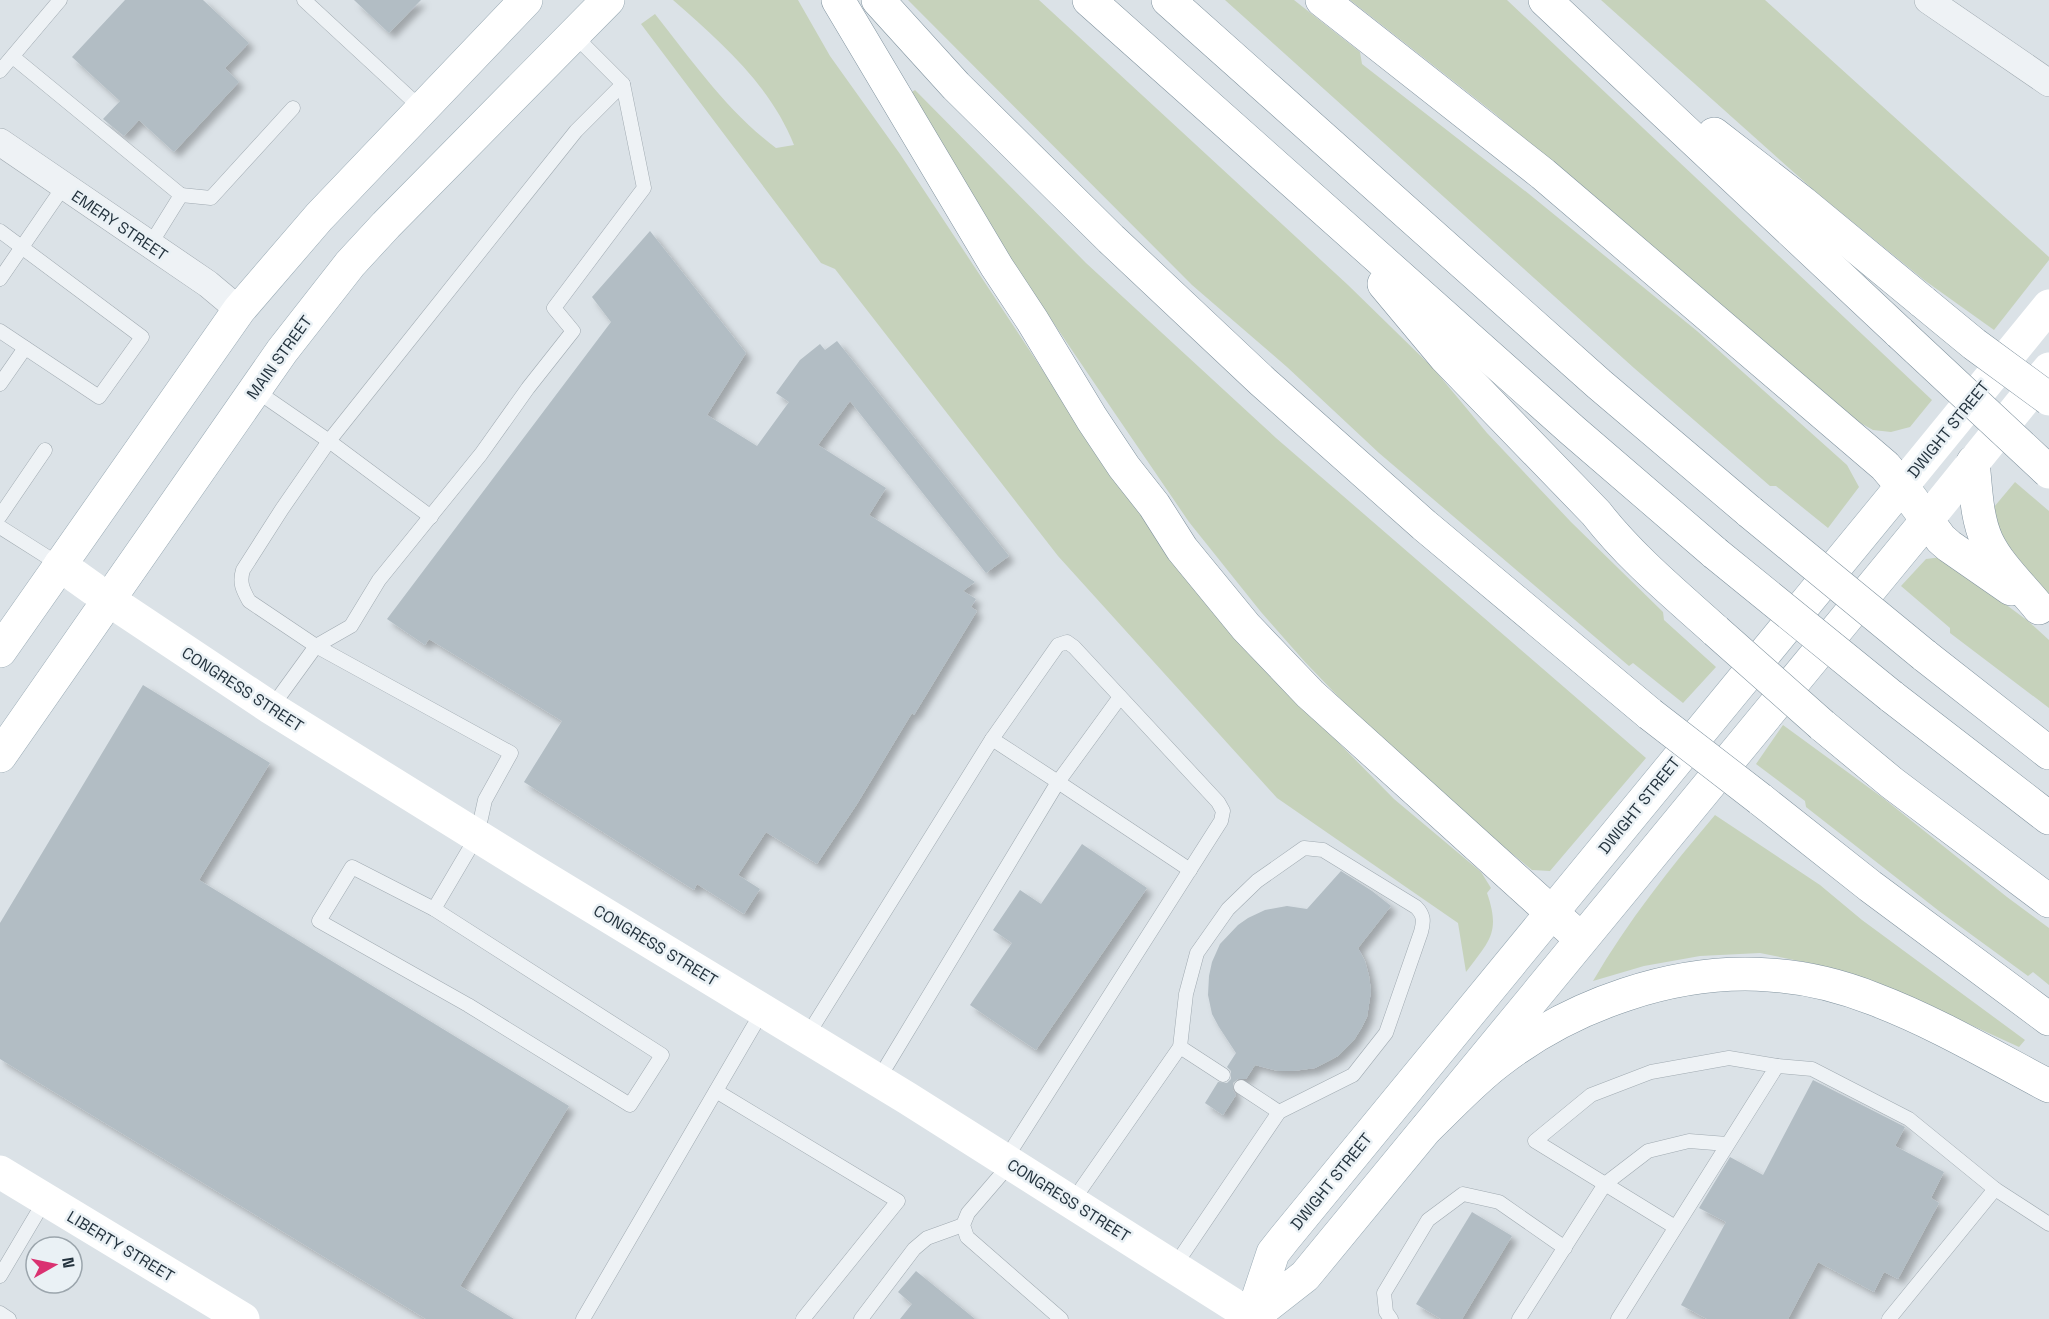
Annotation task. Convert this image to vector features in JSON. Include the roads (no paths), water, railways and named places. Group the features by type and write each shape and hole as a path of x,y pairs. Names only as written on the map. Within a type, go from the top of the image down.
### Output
{"main road":[{"path":"0,651 239,310 282,258 526,0"},
{"name":"MAIN STREET","path":"0,756 315,306 350,264 401,210 608,0"},
{"path":"838,0 997,267 1092,419 1124,467 1154,505 1182,549 1246,627 1310,694 1581,939"},
{"path":"878,0 956,86 1111,239 1263,382 1442,541 1650,714 1870,886 2049,1019"},
{"path":"1089,0 1572,430 1714,553 1891,696 2049,818"},
{"path":"1168,0 1599,384 1924,655 2049,753"},
{"path":"1322,0 1584,209 1877,459 1902,486 1941,539 1949,546 2044,612"},
{"path":"1554,9 1795,196 1974,344 2049,399"},
{"path":"1554,9 2049,471"},
{"path":"1327,212 1405,311 1445,357 1642,564 1822,725 1892,783 2049,901"},
{"name":"DWIGHT STREET","path":"1253,1318 1273,1253 2049,306"},
{"path":"1253,1318 1305,1276 2049,369"},
{"path":"1973,462 1979,513 1987,540 2001,562 2044,612"},
{"name":"CONGRESS STREET","path":"60,565 271,708 878,1080 1253,1318"},
{"path":"1428,1127 1497,1062 1559,1022 1592,1007 1645,989 1703,977 1768,975 1803,979 1873,999 1929,1023 2049,1086"},
{"name":"LIBERTY STREET","path":"0,1172 243,1319"}],"street":[{"path":"1928,0 2049,83"},
{"name":"EMERY STREET","path":"0,142 208,284 239,310"}],"lane":[{"path":"0,71 60,0"},
{"path":"304,0 422,109"},
{"path":"271,708 316,645 351,626 379,580 481,454 528,388 573,331 554,308 644,188 623,84 574,35"},
{"path":"13,57 182,195 211,198 293,108"},
{"path":"434,909 477,836 485,800 511,753 316,645 249,601 242,589 240,579 243,570 282,509 329,441 576,131 623,84"},
{"path":"0,279 64,186"},
{"path":"150,245 182,195"},
{"path":"0,231 142,337 99,397 0,331"},
{"path":"0,384 25,348"},
{"path":"255,390 329,441 431,517"},
{"path":"0,516 45,450"},
{"path":"0,527 60,565"},
{"path":"807,1036 992,739 1058,645 1067,642 1218,802 1223,811 1221,821 1008,1161 968,1213 963,1225 967,1237 1061,1319"},
{"path":"878,1080 1058,782 1120,697"},
{"path":"992,739 1190,870"},
{"path":"1072,1202 1180,1047 1186,993 1197,953 1228,909 1257,881 1304,848 1323,850 1416,907 1422,913 1421,932 1386,1033 1353,1075 1279,1112 1174,1267"},
{"path":"352,867 434,909 662,1054 630,1105 468,1005 319,921 352,867"},
{"path":"584,1319 763,1010"},
{"path":"1180,1047 1223,1075"},
{"path":"1675,1227 1535,1141 1591,1095 1651,1072 1729,1058 1812,1069 1909,1119 1995,1189 2049,1224"},
{"path":"1617,1319 1777,1066"},
{"path":"1241,1087 1279,1112"},
{"path":"717,1091 898,1201 803,1319"},
{"path":"1519,1319 1605,1184 1648,1151 1689,1141 1727,1144"},
{"path":"1889,1319 1995,1189"},
{"path":"1391,1319 1386,1312 1384,1293 1428,1220 1463,1194 1499,1202 1565,1248"},
{"path":"0,1276 45,1200"},
{"path":"861,1319 914,1249 927,1238 963,1225"},
{"path":"0,1313 9,1319"}]}
